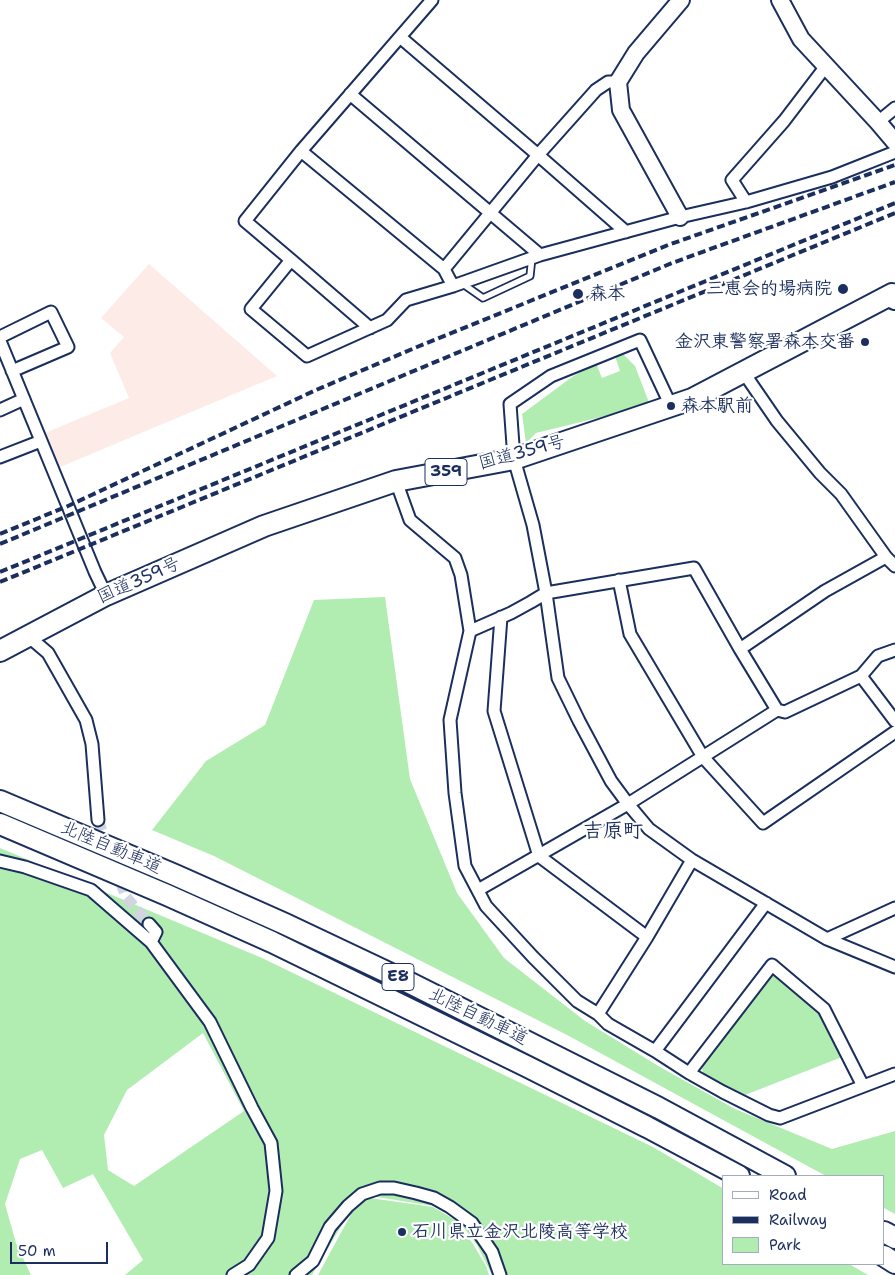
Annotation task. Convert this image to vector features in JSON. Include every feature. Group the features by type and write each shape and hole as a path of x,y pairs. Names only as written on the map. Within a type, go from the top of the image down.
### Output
{"highway":[{"name":"国道359号","path":"0,651 106,595 264,526 396,481 514,459 692,400 894,295"},
{"name":"北陸自動車道","path":"0,801 184,879 401,979 659,1108 783,1175"},
{"name":"北陸自動車道","path":"0,824 167,894 272,942 526,1066 737,1175"}],"street":[{"path":"370,328 245,221 301,151 432,0"},
{"path":"680,0 636,53 618,82 621,110 680,217"},
{"path":"780,0 801,39 895,142"},
{"path":"400,37 626,232"},
{"path":"746,202 732,180 784,121 826,66"},
{"path":"444,269 596,90 608,82 618,82"},
{"path":"350,94 491,212 536,256"},
{"path":"878,122 895,108"},
{"path":"301,151 444,269 457,284"},
{"path":"291,260 251,309 307,356 388,320 406,300 536,256 680,217 746,202 832,177 895,152"},
{"path":"0,337 51,312 68,347 12,371"},
{"path":"671,406 640,340 551,376 510,404 514,459 533,525 546,592 558,678 611,781 649,829 692,860 827,939 895,967"},
{"path":"0,341 106,595"},
{"path":"744,372 777,421 820,473 841,494 895,566"},
{"path":"0,410 24,399"},
{"path":"0,457 41,441"},
{"path":"396,481 410,520 455,558 461,575 470,631 450,720 455,793 465,866 486,906 576,1001 598,1014 608,1024 689,1073 769,1115 780,1118 895,1074"},
{"path":"740,649 826,591 886,556"},
{"path":"470,631 531,602 546,592 694,568 740,649 778,710 785,712 861,676 878,656 895,650"},
{"path":"619,580 630,634 703,757 763,823 895,732"},
{"path":"501,617 494,711 539,856 646,937"},
{"path":"28,636 48,653 86,720 92,744 98,820"},
{"path":"861,676 895,721"},
{"path":"478,890 628,804 778,710"},
{"path":"598,1014 692,860"},
{"path":"0,861 25,867 91,890 151,942 210,1022 271,1143 276,1191 268,1238 248,1265 233,1275"},
{"path":"654,1051 766,903"},
{"path":"827,939 895,908"},
{"path":"149,924 156,932 151,942"},
{"path":"689,1073 772,965 824,1009 863,1086"},
{"path":"296,1275 313,1261 330,1227 348,1206 362,1194 380,1188 394,1188 416,1193 434,1198 450,1207 472,1223 492,1252 500,1275"}],"lane":[{"path":"457,284 483,298 530,276 536,256"}],"shaded area":[{"path":"149,264 277,376 60,467 45,433 129,398 110,353 124,337 101,318"}],"green space":[{"path":"623,354 635,366 650,405 536,433 526,443 522,414 572,377 596,363 602,378 620,371 615,356"},
{"path":"385,597 410,779 457,893 504,958 585,1021 660,1067 735,1109 832,1149 895,1131 895,1214 885,1209 885,1175 824,1175 569,1036 214,856 152,830 206,761 265,725 314,600"},
{"path":"0,848 262,958 653,1147 722,1188 722,1265 851,1265 868,1275 492,1275 477,1245 457,1219 434,1206 370,1196 355,1203 312,1275 125,1275 143,1260 93,1174 63,1188 42,1150 20,1159 5,1204 16,1243 31,1275 0,1275","holes":["203,1033 244,1111 134,1186 108,1170 104,1135 127,1090"]},
{"path":"772,975 778,976 818,1012 842,1057 745,1095 704,1075 700,1063"},
{"name":"石川県立金沢北陵高等学校","path":"370,1198 433,1207 457,1221 473,1244 489,1275 318,1275 356,1205"}],"tunnel":[{"path":"98,820 126,897 149,924"}],"railway":[{"path":"0,534 68,506 316,390 417,347 668,245 895,165"},
{"path":"0,544 672,263 895,182"},
{"path":"0,572 895,203"},
{"path":"0,582 895,213"}],"place":[{"name":"三恵会的場病院","path":"843,289"},
{"name":"森本","path":"578,294"},
{"name":"金沢東警察署森本交番","path":"865,342"},
{"name":"森本駅前","path":"671,406"},
{"name":"石川県立金沢北陵高等学校","path":"402,1232"}],"district":[{"name":"吉原町","path":"613,832"}]}
